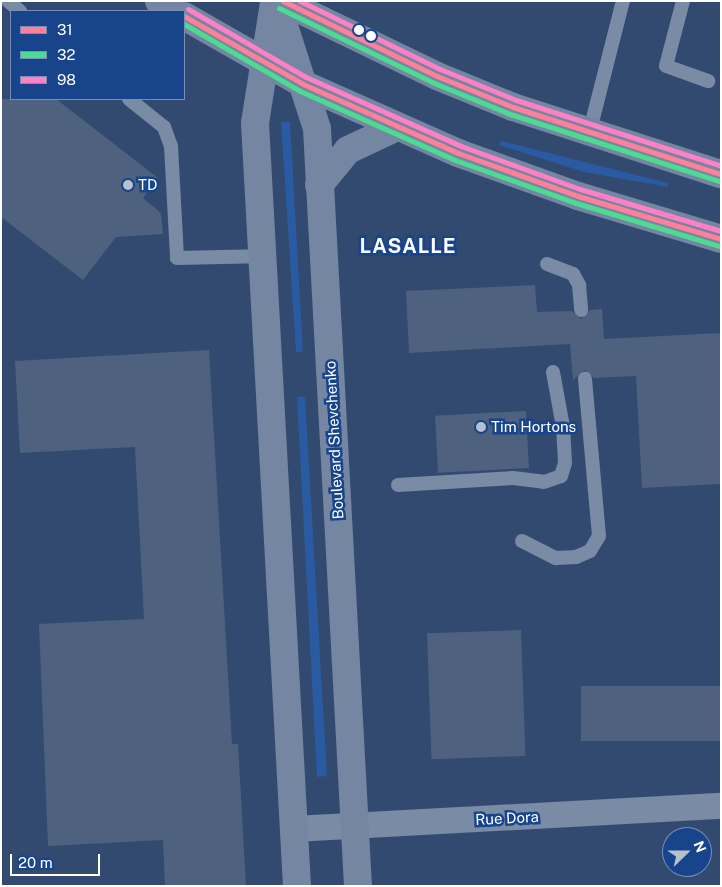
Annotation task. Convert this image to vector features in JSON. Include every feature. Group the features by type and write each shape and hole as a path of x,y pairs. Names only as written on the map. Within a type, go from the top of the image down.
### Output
{"street":[{"path":"158,1 174,10"},
{"name":"Boulevard Shevchenko","path":"275,1 255,123 297,886"},
{"name":"Boulevard Shevchenko","path":"275,1 317,129 358,886"},
{"path":"282,1 468,89 589,134 721,174"},
{"path":"185,17 303,84 397,127 554,188 721,239"},
{"path":"320,185 342,155 397,127"},
{"name":"Rue Dora","path":"294,829 721,806"}],"lane":[{"path":"8,1 19,10"},
{"path":"589,134 623,1"},
{"path":"683,1 666,66 708,81"},
{"path":"130,100 164,127 171,146 177,258 262,256"},
{"path":"547,264 573,274 579,285 581,310"},
{"path":"398,485 513,478 544,482 561,476 565,462 563,427 553,372"},
{"path":"522,541 556,558 576,557 590,551 599,536 585,379"}],"shaded area":[{"path":"281,122 290,122 303,352 296,352"},
{"path":"501,141 668,183 668,187 584,172 499,145"},
{"path":"297,397 305,397 327,776 317,777"}],"building":[{"path":"1,99 57,100 158,178 143,198 161,213 163,234 116,237 83,280 1,217"},
{"path":"535,285 537,312 572,311 581,319 590,310 602,309 604,339 721,333 721,484 642,488 636,376 594,378 585,370 573,380 570,344 409,353 406,291"},
{"path":"209,350 232,744 238,744 246,886 165,886 163,840 48,846 39,624 144,619 135,447 20,453 15,361"},
{"path":"526,411 529,468 438,473 435,416"},
{"path":"521,630 525,756 431,759 427,633"},
{"path":"581,686 721,686 721,741 581,741"}],"transit line":[{"name":"31","path":"283,1 437,76 513,107 721,174"},
{"name":"98","path":"300,1 440,69 516,100 721,166"},
{"name":"32","path":"279,8 434,83 510,114 719,181"},
{"name":"98","path":"188,9 306,77 461,146 580,189 721,231"},
{"name":"31","path":"185,17 303,84 458,153 578,196 721,239"},
{"name":"32","path":"185,25 300,91 455,160 576,203 719,246"}],"place":[{"name":"TD","path":"128,185"},
{"name":"Tim Hortons","path":"481,427"}],"district":[{"name":"LASALLE","path":"408,246"}]}
